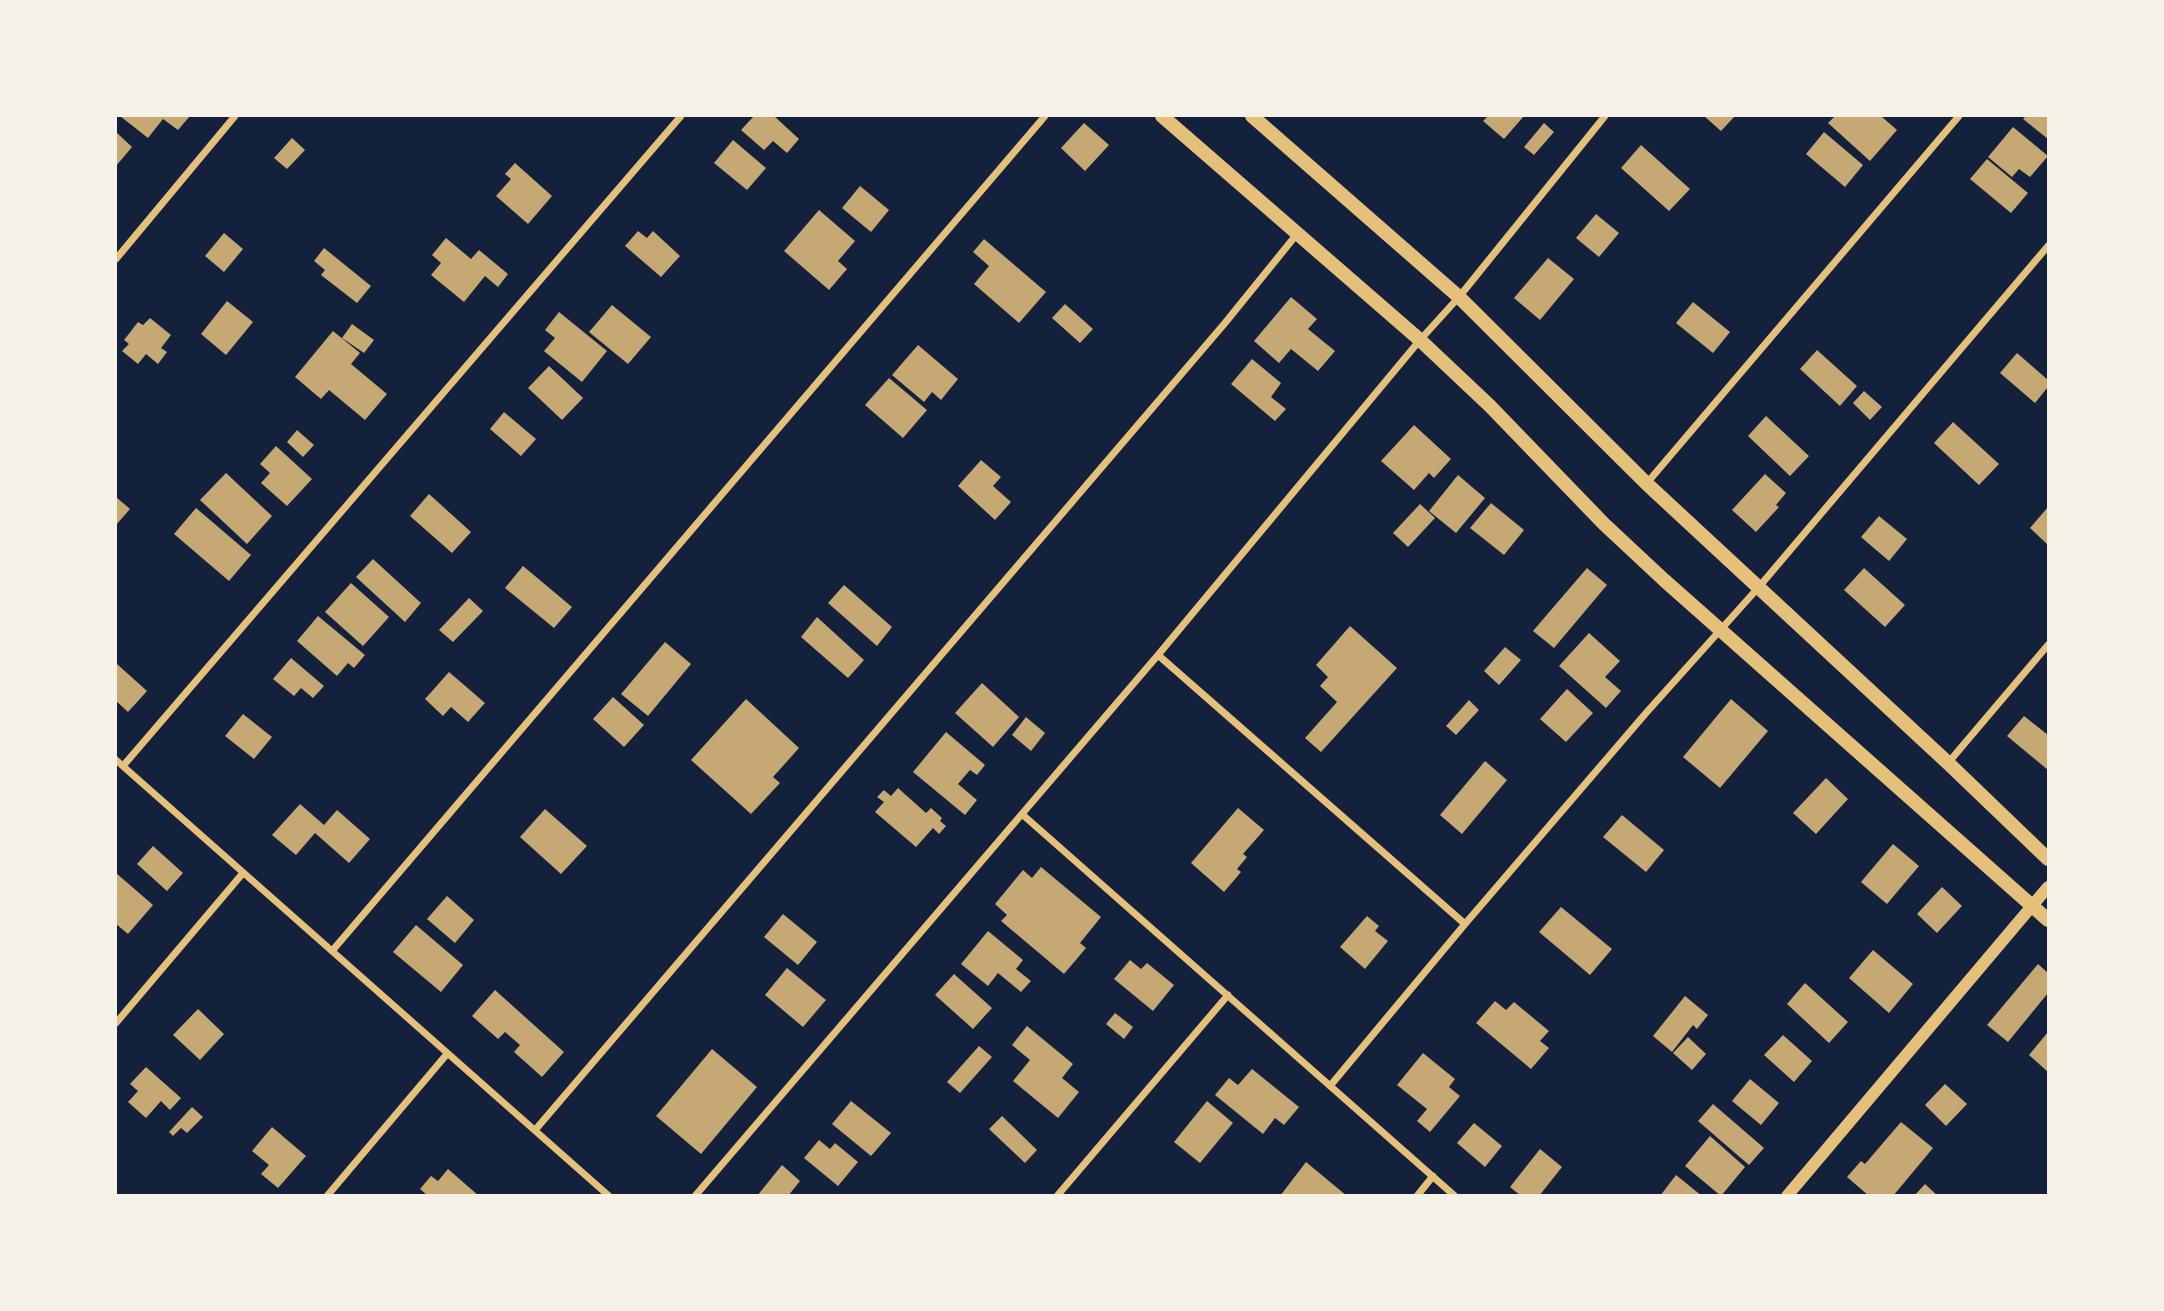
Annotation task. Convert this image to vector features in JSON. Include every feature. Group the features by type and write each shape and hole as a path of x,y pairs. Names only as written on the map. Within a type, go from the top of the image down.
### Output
{"main road":[{"path":"1162,116 1420,340 1490,406 1604,524 1721,631 2049,920"},
{"path":"1252,116 1459,297 1647,484 2049,859"}],"street":[{"path":"116,259 235,116"},
{"path":"122,766 681,116"},
{"path":"332,951 1045,116"},
{"path":"695,1195 1158,655 1420,340 1459,297 1605,116"},
{"path":"1647,484 1959,116"},
{"path":"536,1129 1207,344 1297,234"},
{"path":"1330,1086 1465,924 1646,713 1721,631 2049,246"},
{"path":"1948,762 2049,645"},
{"path":"1158,655 1465,924"},
{"path":"116,760 609,1195"},
{"path":"1023,815 1455,1195"},
{"path":"116,1023 243,873"},
{"path":"1787,1195 2049,887"},
{"path":"1057,1195 1228,995"},
{"path":"327,1195 447,1054"},
{"path":"1417,1195 1433,1176"}],"building":[{"path":"120,116 190,116 178,130 163,119 148,138"},
{"path":"754,116 774,116 799,139 787,153 773,141 764,150 741,130"},
{"path":"1488,116 1524,116 1504,139 1483,121"},
{"path":"1704,116 1735,116 1721,131"},
{"path":"1835,116 1881,116 1897,130 1870,161 1828,123"},
{"path":"2026,116 2048,116 2048,139 2023,119"},
{"path":"1084,123 1109,145 1085,171 1061,148"},
{"path":"1544,123 1554,132 1534,155 1524,147"},
{"path":"2013,127 2048,156 2030,177 2019,169 2012,177 1988,157"},
{"path":"116,132 132,147 116,166"},
{"path":"1824,132 1863,165 1845,187 1806,154"},
{"path":"292,138 305,150 287,169 274,158"},
{"path":"733,140 766,168 747,190 714,163"},
{"path":"1641,145 1690,189 1669,211 1621,168"},
{"path":"1987,159 2028,193 2011,213 1970,179"},
{"path":"515,163 552,196 528,224 496,196 511,179 505,174"},
{"path":"860,186 889,210 871,232 842,208"},
{"path":"819,210 855,241 838,261 847,269 829,290 784,251"},
{"path":"1596,214 1619,233 1599,257 1576,238"},
{"path":"638,231 647,238 653,231 680,256 661,277 625,246"},
{"path":"224,233 243,249 224,272 205,256"},
{"path":"446,238 471,259 479,250 508,274 498,287 485,276 464,302 431,275 441,263 432,255"},
{"path":"984,239 1046,292 1019,323 974,284 989,266 973,252"},
{"path":"324,248 371,286 357,303 321,275 325,270 314,261"},
{"path":"1548,258 1574,279 1540,320 1514,298"},
{"path":"1291,297 1317,319 1308,329 1335,351 1318,371 1291,349 1279,363 1254,341"},
{"path":"227,301 253,322 226,355 201,334"},
{"path":"1693,302 1730,332 1713,353 1676,323"},
{"path":"1065,304 1093,329 1080,343 1052,318"},
{"path":"612,305 651,337 628,364 589,332"},
{"path":"559,312 607,351 582,382 544,351 555,338 545,330"},
{"path":"150,318 171,335 161,348 167,352 158,364 146,354 138,364 122,351 129,344 124,340 138,322 143,325"},
{"path":"352,324 374,340 364,353 342,338"},
{"path":"333,331 360,353 351,364 387,394 365,420 329,390 321,399 295,377"},
{"path":"918,345 958,379 941,400 932,392 924,402 892,375"},
{"path":"1817,350 1857,386 1840,406 1800,369"},
{"path":"2017,353 2048,380 2048,387 2035,403 2000,373"},
{"path":"1252,359 1281,383 1271,397 1286,409 1275,421 1231,384"},
{"path":"549,366 583,398 562,420 528,388"},
{"path":"889,378 927,410 903,438 865,405"},
{"path":"1864,391 1882,407 1870,420 1853,403"},
{"path":"504,412 536,439 521,456 490,429"},
{"path":"1766,416 1809,456 1790,476 1748,436"},
{"path":"1953,422 1999,464 1979,485 1934,443"},
{"path":"1414,425 1451,459 1434,478 1429,473 1414,490 1381,461"},
{"path":"297,430 314,445 303,457 287,442"},
{"path":"276,446 312,479 287,506 261,483 270,473 260,464"},
{"path":"981,460 1001,477 993,486 1011,502 995,520 958,486"},
{"path":"226,473 272,516 247,544 200,500"},
{"path":"1765,474 1786,493 1776,505 1779,507 1756,532 1732,510"},
{"path":"1458,475 1485,498 1456,533 1429,511"},
{"path":"429,494 471,532 452,553 410,516"},
{"path":"116,497 130,509 116,525"},
{"path":"1491,503 1524,530 1504,555 1470,528"},
{"path":"1420,504 1435,518 1408,547 1393,533"},
{"path":"2048,507 2048,545 2030,528"},
{"path":"196,508 251,555 229,581 174,534"},
{"path":"1879,516 1907,539 1889,561 1861,537"},
{"path":"373,559 421,603 405,622 356,577"},
{"path":"523,566 572,607 554,628 505,588"},
{"path":"1587,568 1607,585 1554,648 1533,631"},
{"path":"1864,568 1905,605 1885,627 1844,590"},
{"path":"351,583 389,617 363,646 325,612"},
{"path":"844,585 892,627 877,646 828,603"},
{"path":"469,598 483,611 453,642 439,630"},
{"path":"318,616 365,655 354,668 348,663 337,676 297,641"},
{"path":"817,617 864,660 848,678 801,637"},
{"path":"1350,626 1397,668 1321,752 1305,738 1337,702 1320,686 1328,677 1316,665"},
{"path":"1589,633 1620,661 1605,677 1621,691 1606,708 1559,666"},
{"path":"665,642 691,664 648,716 621,694"},
{"path":"1505,647 1521,660 1499,685 1484,671"},
{"path":"291,658 324,686 313,698 301,688 294,696 273,679"},
{"path":"117,664 147,691 128,712 116,701"},
{"path":"449,672 485,703 468,722 451,707 443,716 425,699"},
{"path":"982,683 1019,717 993,747 955,713"},
{"path":"1567,689 1593,713 1566,742 1540,719"},
{"path":"613,697 644,725 624,747 593,719"},
{"path":"746,699 799,748 773,777 780,783 751,814 691,760"},
{"path":"1731,699 1768,731 1720,788 1683,757"},
{"path":"1469,700 1479,710 1456,735 1446,726"},
{"path":"243,714 272,737 254,759 225,736"},
{"path":"2024,716 2048,735 2048,770 2007,736"},
{"path":"1026,717 1045,733 1031,751 1012,735"},
{"path":"946,732 985,765 977,775 970,770 958,784 977,800 965,815 913,772"},
{"path":"1485,761 1507,780 1462,834 1440,815"},
{"path":"1826,778 1848,799 1816,834 1793,813"},
{"path":"898,788 926,813 931,808 946,826 939,834 933,828 916,847 875,812 884,802 877,797 884,790 891,796"},
{"path":"300,804 324,825 337,810 370,839 349,863 315,833 296,855 272,835"},
{"path":"1238,808 1264,830 1243,854 1247,857 1237,869 1241,872 1224,892 1191,863"},
{"path":"545,809 587,846 561,874 520,837"},
{"path":"1622,815 1664,850 1646,872 1603,837"},
{"path":"1893,844 1919,866 1887,904 1861,882"},
{"path":"153,846 183,873 167,891 137,864"},
{"path":"1041,867 1101,917 1080,943 1086,948 1064,974 1001,921 1007,915 995,904 1023,870 1032,878"},
{"path":"116,873 153,905 128,934 116,924"},
{"path":"1942,887 1962,906 1937,933 1917,914"},
{"path":"447,896 474,920 455,943 427,919"},
{"path":"1561,907 1612,949 1590,975 1539,932"},
{"path":"783,914 817,942 798,965 764,937"},
{"path":"1367,916 1379,926 1375,931 1388,941 1365,969 1340,947"},
{"path":"416,925 463,965 441,992 393,952"},
{"path":"988,931 1023,960 1016,969 1031,981 1021,992 998,973 988,986 961,964"},
{"path":"1873,950 1913,984 1889,1013 1849,978"},
{"path":"1130,960 1141,969 1147,963 1174,985 1153,1011 1114,979"},
{"path":"2038,964 2048,973 2048,993 2008,1042 1987,1025"},
{"path":"787,968 826,1000 803,1027 765,995"},
{"path":"954,974 992,1008 973,1029 935,995"},
{"path":"1805,983 1848,1022 1829,1043 1787,1004"},
{"path":"495,990 564,1052 542,1077 514,1052 520,1045 505,1032 498,1039 472,1016"},
{"path":"1685,996 1708,1015 1697,1029 1693,1025 1672,1052 1653,1036"},
{"path":"1495,1001 1506,1010 1514,1002 1549,1031 1540,1041 1549,1048 1531,1069 1476,1023"},
{"path":"198,1009 224,1034 200,1060 173,1035"},
{"path":"1115,1013 1133,1027 1124,1039 1106,1024"},
{"path":"1027,1026 1073,1064 1062,1078 1079,1092 1058,1118 1013,1081 1030,1060 1012,1045"},
{"path":"2048,1032 2048,1072 2029,1055"},
{"path":"1783,1035 1812,1061 1794,1082 1764,1055"},
{"path":"1688,1037 1706,1054 1692,1070 1673,1053"},
{"path":"979,1046 992,1057 960,1093 947,1082"},
{"path":"712,1049 757,1087 701,1154 656,1116"},
{"path":"1423,1053 1455,1079 1449,1087 1460,1096 1430,1132 1417,1121 1427,1109 1397,1085"},
{"path":"146,1067 181,1098 170,1110 161,1101 146,1118 128,1102 138,1091 130,1084"},
{"path":"1252,1069 1299,1107 1284,1125 1275,1118 1263,1134 1215,1095 1229,1078 1238,1085"},
{"path":"1750,1079 1779,1103 1761,1125 1732,1101"},
{"path":"1945,1084 1967,1104 1946,1126 1925,1105"},
{"path":"851,1101 891,1133 871,1156 832,1124"},
{"path":"1207,1101 1233,1123 1200,1163 1174,1142"},
{"path":"1713,1104 1764,1148 1749,1165 1698,1121"},
{"path":"192,1107 203,1117 187,1133 181,1128 173,1136 169,1132"},
{"path":"1002,1116 1037,1150 1025,1163 989,1129"},
{"path":"1901,1122 1933,1148 1893,1196 1869,1196 1847,1177 1861,1161 1865,1164"},
{"path":"1474,1123 1502,1146 1485,1167 1457,1143"},
{"path":"272,1127 306,1156 278,1188 261,1174 269,1165 252,1151"},
{"path":"1710,1136 1745,1167 1721,1196 1685,1166"},
{"path":"819,1140 830,1149 835,1143 858,1162 838,1186 804,1158"},
{"path":"1540,1149 1562,1167 1539,1196 1521,1196 1510,1187"},
{"path":"1306,1162 1347,1196 1280,1196"},
{"path":"782,1165 800,1181 788,1196 757,1196"},
{"path":"448,1169 479,1196 428,1196 420,1189 431,1176 438,1181"},
{"path":"1676,1175 1702,1196 1660,1196"},
{"path":"1925,1184 1938,1196 1914,1196"}]}
